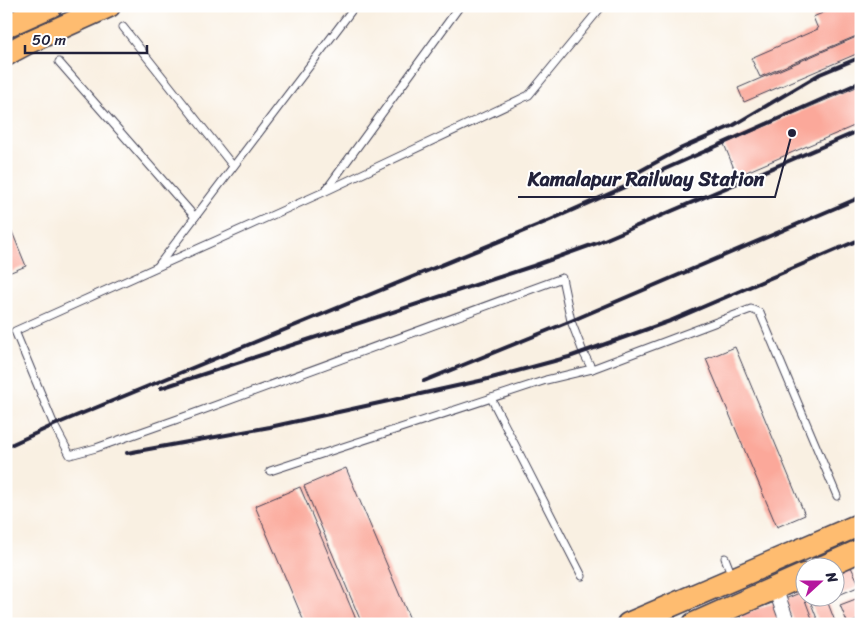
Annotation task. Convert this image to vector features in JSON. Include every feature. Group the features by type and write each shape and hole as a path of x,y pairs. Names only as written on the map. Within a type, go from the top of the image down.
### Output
{"main road":[{"path":"6,26 51,6"},
{"path":"6,55 109,6"},
{"path":"628,624 861,524"},
{"path":"843,558 861,550"},
{"path":"733,579 742,602"},
{"path":"694,624 794,579"}],"street":[{"path":"774,588 788,624"}],"lane":[{"path":"156,268 355,6"},
{"path":"326,191 460,6"},
{"path":"592,369 571,321 562,278 183,417 96,448 70,455 54,425 15,331 326,191 529,95 602,6"},
{"path":"123,27 233,166"},
{"path":"59,62 195,217"},
{"path":"270,471 546,380 592,369 752,308 760,313 837,496"},
{"path":"491,398 582,576"},
{"path":"725,558 733,579"}],"building":[{"path":"839,6 861,6 861,34 760,77 751,58 818,29 813,17"},
{"path":"861,35 861,52 744,102 738,88"},
{"path":"861,85 861,123 737,176 724,144"},
{"path":"6,217 26,266 6,274"},
{"path":"735,347 805,515 777,527 706,359"},
{"path":"346,468 412,624 362,624 304,486"},
{"path":"300,487 358,624 305,624 255,506"},
{"path":"851,567 860,586 844,593 844,570"},
{"path":"794,595 794,608 808,608 814,624 795,624 785,599"},
{"path":"861,597 861,619 848,624 841,608 844,608 844,603"},
{"path":"775,602 783,624 744,624 740,615"},
{"path":"813,608 830,608 836,624 819,624"}],"railway":[{"path":"631,176 682,148 734,125 820,74 861,57"},
{"path":"6,447 54,425 548,221 861,82"},
{"path":"161,388 533,266 597,243 861,130"},
{"path":"424,381 571,321 861,197"},
{"path":"127,453 270,427 484,380 569,357 670,321 861,239"}],"place":[{"name":"Kamalapur Railway Station","path":"792,133"}]}
